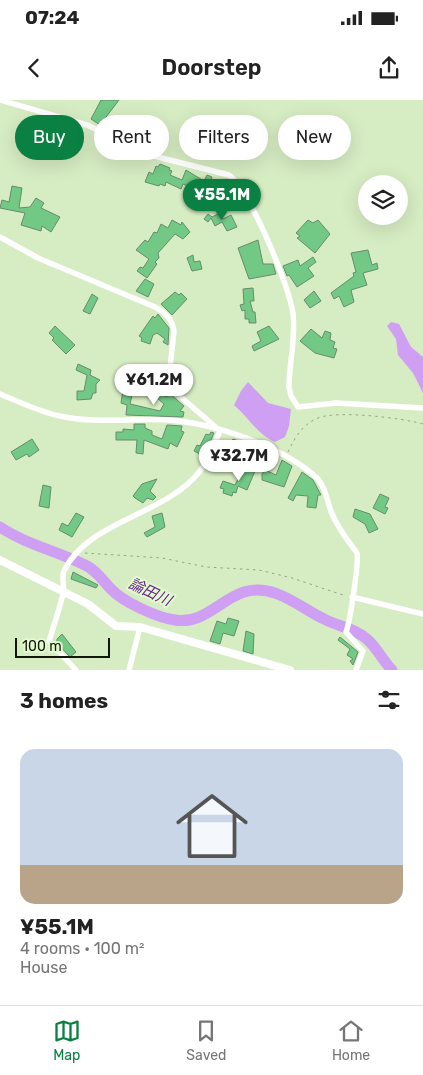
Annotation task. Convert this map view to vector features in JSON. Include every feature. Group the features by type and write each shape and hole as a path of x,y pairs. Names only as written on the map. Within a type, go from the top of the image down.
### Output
{"street":[{"path":"0,100 88,126 150,155 230,175 235,179 253,207 290,297 294,324 289,387 291,396 298,407 336,404 423,408"},
{"path":"0,237 38,258 154,307 166,314 173,323 174,331 168,386 220,430"},
{"path":"0,394 61,417 91,420 174,420 220,430 255,442 285,457 317,478 323,487 333,517 357,553 358,560 350,622 346,632 363,651 356,670"},
{"path":"76,670 50,641 64,592 63,574 77,552 86,543 168,498 184,486 199,472 210,456 220,430"},
{"path":"0,560 88,604 116,626 140,627 290,670"},
{"path":"352,597 423,614"},
{"path":"129,670 140,627"}],"path":[{"path":"285,457 295,436 307,424 320,417 348,414 423,424"},
{"path":"77,552 162,558 206,567 259,570 292,578 352,597"}],"shaded area":[{"path":"391,322 399,324 411,347 423,357 423,393 413,373 398,355 396,339 387,326"},
{"path":"248,382 268,403 291,409 289,426 285,437 275,442 269,439 234,405"}],"building":[{"path":"101,100 119,100 108,115 94,115 94,121 91,119"},
{"path":"160,164 170,168 169,170 172,171 170,175 182,180 186,170 204,181 207,175 212,177 206,190 197,184 194,189 183,184 181,189 166,182 165,186 160,184 159,186 145,182 149,172 153,174 156,166 158,167"},
{"path":"219,183 227,186 222,195 227,203 212,194"},
{"path":"12,186 22,188 19,208 30,207 36,198 44,203 41,208 60,217 51,232 42,226 41,231 21,225 25,213 0,208 2,200 9,202"},
{"path":"220,213 223,219 231,215 237,227 227,231 222,222 215,226 211,218 208,222 204,219 208,214 212,217"},
{"path":"172,220 181,225 182,222 190,232 183,239 175,234 158,253 159,258 155,262 157,264 147,278 137,271 140,267 143,268 149,259 136,250 145,240 148,242 154,232 157,233 161,224 168,228"},
{"path":"308,220 313,223 318,220 330,234 315,253 297,238 300,236 296,233"},
{"path":"258,240 263,264 273,264 276,274 249,279 238,248"},
{"path":"368,250 372,265 377,263 378,269 363,273 367,285 351,290 354,302 344,307 339,296 334,299 331,293 354,276 353,273 356,272 351,253"},
{"path":"193,255 194,262 200,261 202,269 192,271 187,258"},
{"path":"313,257 316,262 308,268 314,276 297,287 289,275 287,276 283,266 298,260 300,266"},
{"path":"145,279 154,284 148,297 136,291"},
{"path":"253,288 254,301 250,301 253,312 255,312 256,323 249,323 249,319 245,319 245,310 242,311 240,305 244,304 243,289"},
{"path":"314,291 321,301 310,308 304,300"},
{"path":"175,292 179,295 181,293 187,299 172,315 161,304"},
{"path":"92,294 98,298 90,314 83,311"},
{"path":"158,314 169,328 168,345 163,342 165,339 157,333 153,335 150,344 141,341 142,338 139,336 153,316 155,318"},
{"path":"55,326 75,345 66,354 52,340 54,338 49,333"},
{"path":"269,326 279,339 254,351 252,346 261,341 257,332"},
{"path":"311,329 322,338 325,331 331,333 330,340 335,342 333,348 337,349 334,358 315,353 300,341"},
{"path":"78,364 91,370 90,375 100,380 96,384 96,393 93,393 91,399 77,400 77,391 84,391 87,375 76,370"},
{"path":"133,369 154,379 152,383 142,378 138,386 128,381"},
{"path":"152,386 166,397 170,394 184,406 180,411 184,412 183,417 126,415 127,405 121,403 123,390 133,391 130,404 160,411 164,404 149,391"},
{"path":"134,424 145,424 145,428 152,431 152,435 162,439 167,425 182,426 181,431 184,432 177,447 170,443 168,449 144,440 143,454 136,453 137,440 116,440 116,432 123,432 123,429 134,430"},
{"path":"211,432 214,433 204,456 194,451 197,445 200,446 206,434 209,435"},
{"path":"32,439 39,450 29,457 27,454 16,460 11,452"},
{"path":"233,439 264,451 260,461 250,457 247,466 216,451 220,447 227,450"},
{"path":"282,460 292,466 284,487 262,480 262,474 265,470 276,475"},
{"path":"244,467 255,471 247,490 238,486 236,493 233,492 232,496 223,493 224,489 220,488 223,481 235,485"},
{"path":"302,472 313,480 321,495 318,495 316,508 307,507 308,496 296,495 293,501 288,498"},
{"path":"157,479 150,491 156,497 153,500 147,498 143,503 133,496 142,484"},
{"path":"43,485 51,487 49,508 39,506"},
{"path":"380,494 389,498 385,507 388,508 385,514 373,508"},
{"path":"355,509 370,514 378,529 369,533 365,524 353,517"},
{"path":"76,513 84,517 72,537 59,530 62,523 68,526"},
{"path":"162,513 165,527 147,537 144,533 155,527 152,516"},
{"path":"73,572 98,585 96,588 71,579"},
{"path":"228,618 239,621 234,636 223,633 220,644 210,641 217,621 226,624"},
{"path":"246,631 254,634 253,654 243,651"},
{"path":"62,634 76,652 70,657 57,643 57,639"},
{"path":"340,637 358,652 353,665 350,661 353,659 347,655 350,649 338,640"}],"waterway":[{"name":"論田川","path":"0,527 21,539 87,566 116,594 141,609 168,619 185,621 194,619 244,592 255,590 276,593 324,619 363,636 371,643 392,670"}]}
